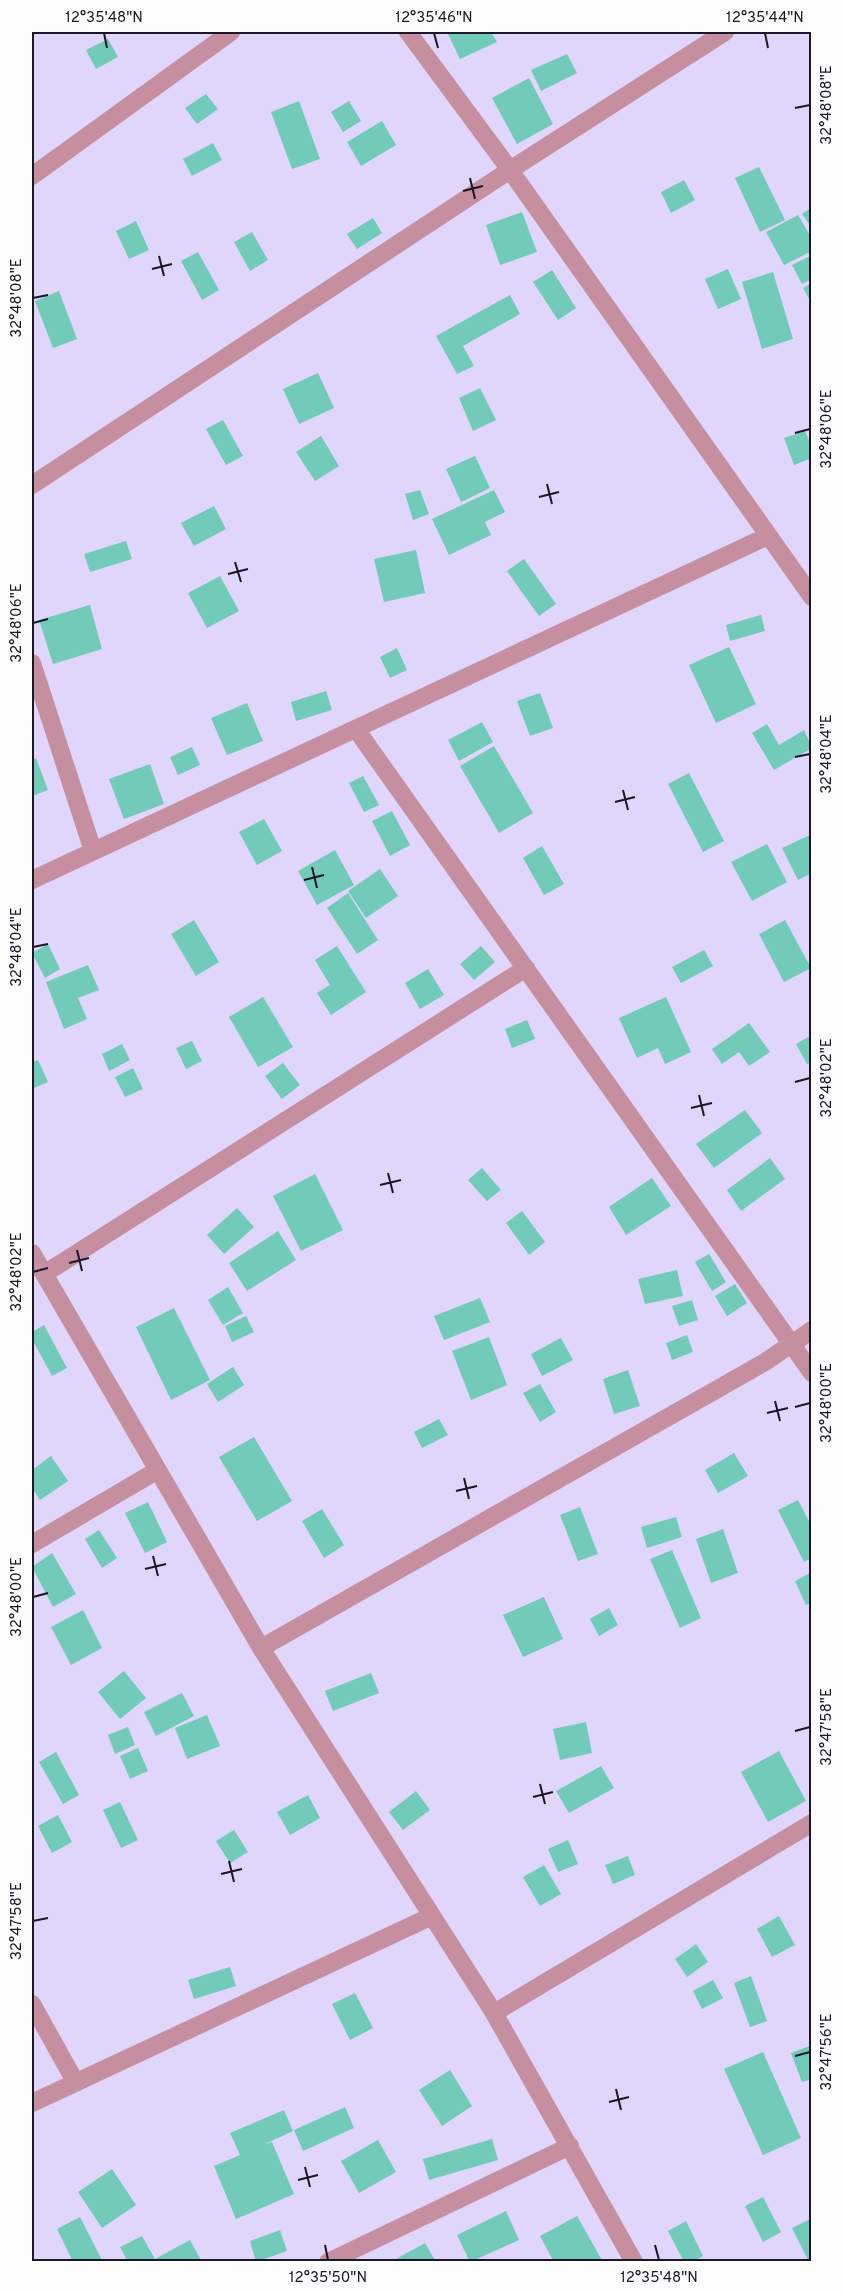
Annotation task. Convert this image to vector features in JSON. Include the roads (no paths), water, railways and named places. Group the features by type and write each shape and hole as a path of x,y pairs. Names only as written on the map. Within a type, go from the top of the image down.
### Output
{"street":[{"path":"32,176 231,32"},
{"path":"408,32 510,170 812,597"},
{"path":"32,485 510,170 725,32"},
{"path":"32,880 768,536"},
{"path":"32,663 93,851"},
{"path":"356,729 812,1373"},
{"path":"44,1274 526,968"},
{"path":"32,1252 261,1648 494,2013 634,2262"},
{"path":"261,1648 765,1362 812,1330"},
{"path":"32,1544 158,1470"},
{"path":"494,2013 812,1823"},
{"path":"32,2103 432,1916"},
{"path":"32,2004 76,2083"},
{"path":"328,2262 570,2146"}]}
